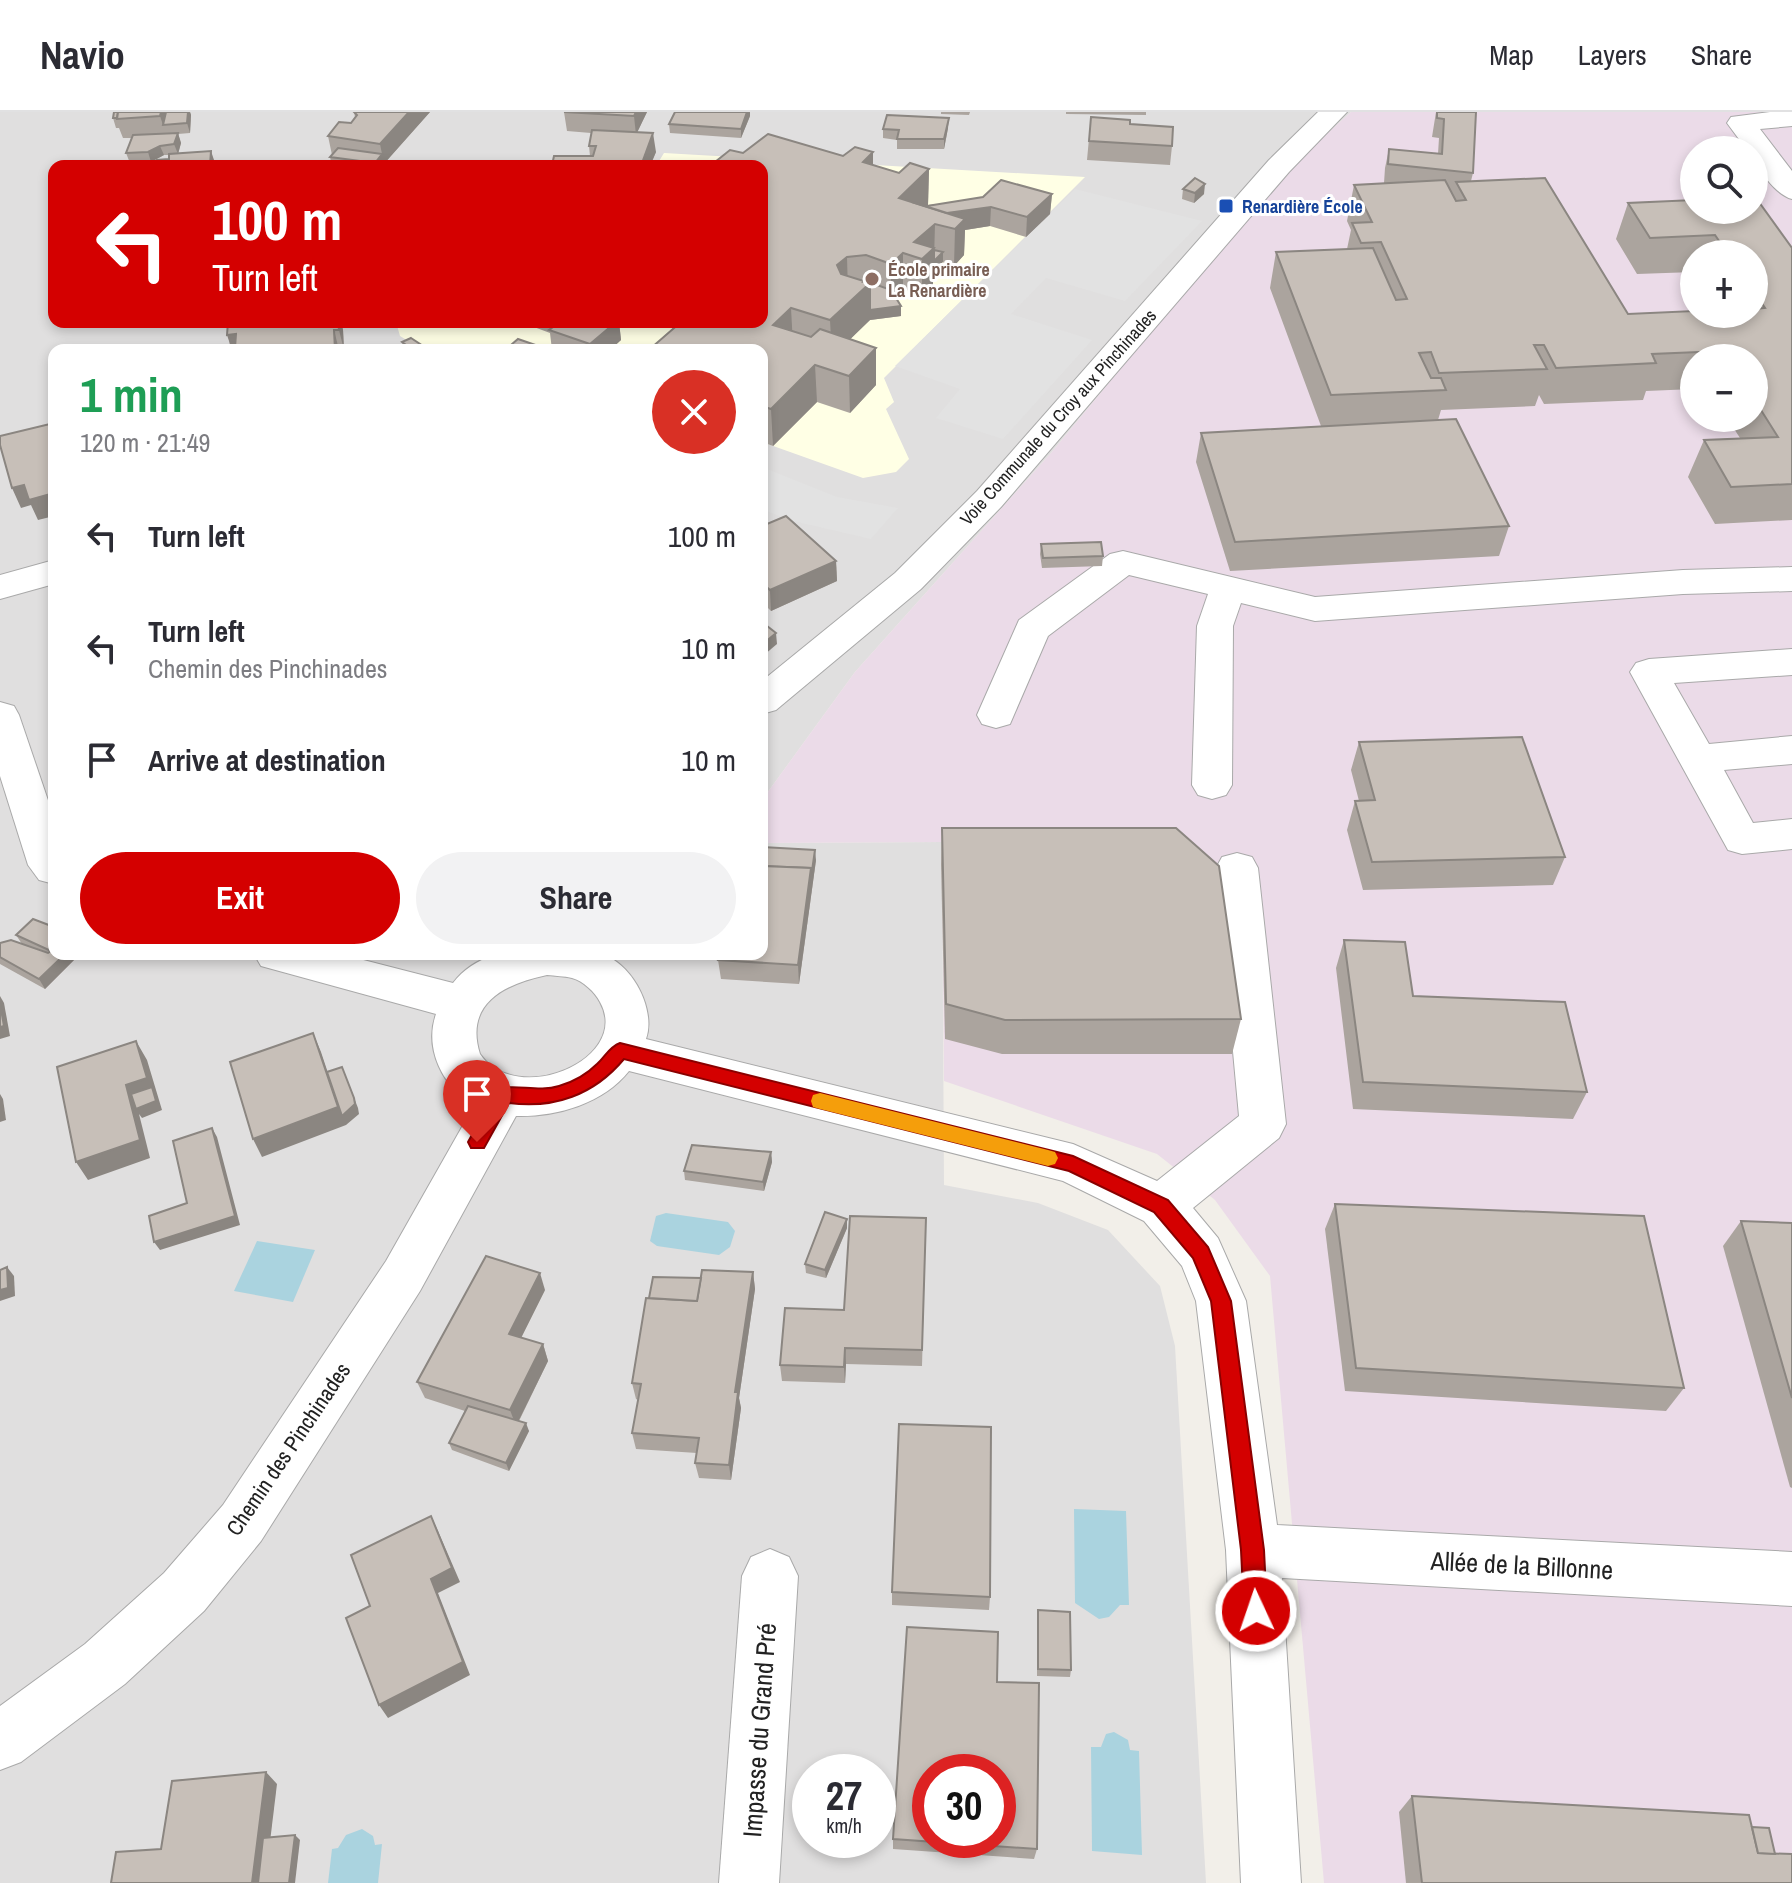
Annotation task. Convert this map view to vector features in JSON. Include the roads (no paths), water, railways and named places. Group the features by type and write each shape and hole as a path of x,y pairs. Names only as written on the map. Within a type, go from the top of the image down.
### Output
{"street":[{"name":"Voie Communale du Croy aux Pinchinades","path":"768,696 908,581 989,499 1279,166 1333,112"},
{"path":"1792,118 1741,123 1792,190"},
{"path":"996,715 1032,629 1123,562 1315,609 1683,582 1792,579"},
{"path":"0,587 48,574"},
{"path":"1212,785 1215,626 1228,588"},
{"path":"1792,662 1649,672 1742,839 1792,834"},
{"path":"0,715 9,771 48,863"},
{"path":"1697,759 1792,750"},
{"path":"1161,1206 1263,1124 1237,868"},
{"path":"299,960 462,1003"},
{"path":"537,960 513,965 484,980 462,1003 453,1025 453,1048 462,1068 480,1085 504,1095 531,1098 558,1095 583,1085 604,1070 620,1051 628,1024 623,998 606,976 585,960"},
{"path":"620,1051 1073,1164 1161,1206 1201,1253 1221,1301 1253,1550 1271,1883"},
{"name":"Chemin des Pinchinades","path":"0,1741 117,1654 184,1592 242,1523 403,1276 504,1095"},
{"name":"Allée de la Billonne","path":"1253,1550 1792,1579"},
{"name":"Impasse du Grand Pré","path":"749,1883 770,1576"}],"water":[{"path":"666,1213 728,1222 735,1231 730,1247 719,1255 657,1246 650,1241 656,1216"},
{"path":"257,1241 315,1250 293,1302 234,1291"},
{"path":"1074,1509 1126,1511 1129,1605 1120,1605 1109,1617 1099,1619 1075,1603"},
{"path":"1114,1732 1128,1740 1130,1750 1139,1751 1142,1855 1092,1851 1091,1747 1101,1747 1106,1734"},
{"path":"362,1829 373,1836 375,1845 382,1844 378,1883 328,1883 332,1849 338,1848 346,1835"}],"place":[{"name":"Renardière École","path":"1226,206"},
{"name":"École primaire La Renardière","path":"872,279"}]}
